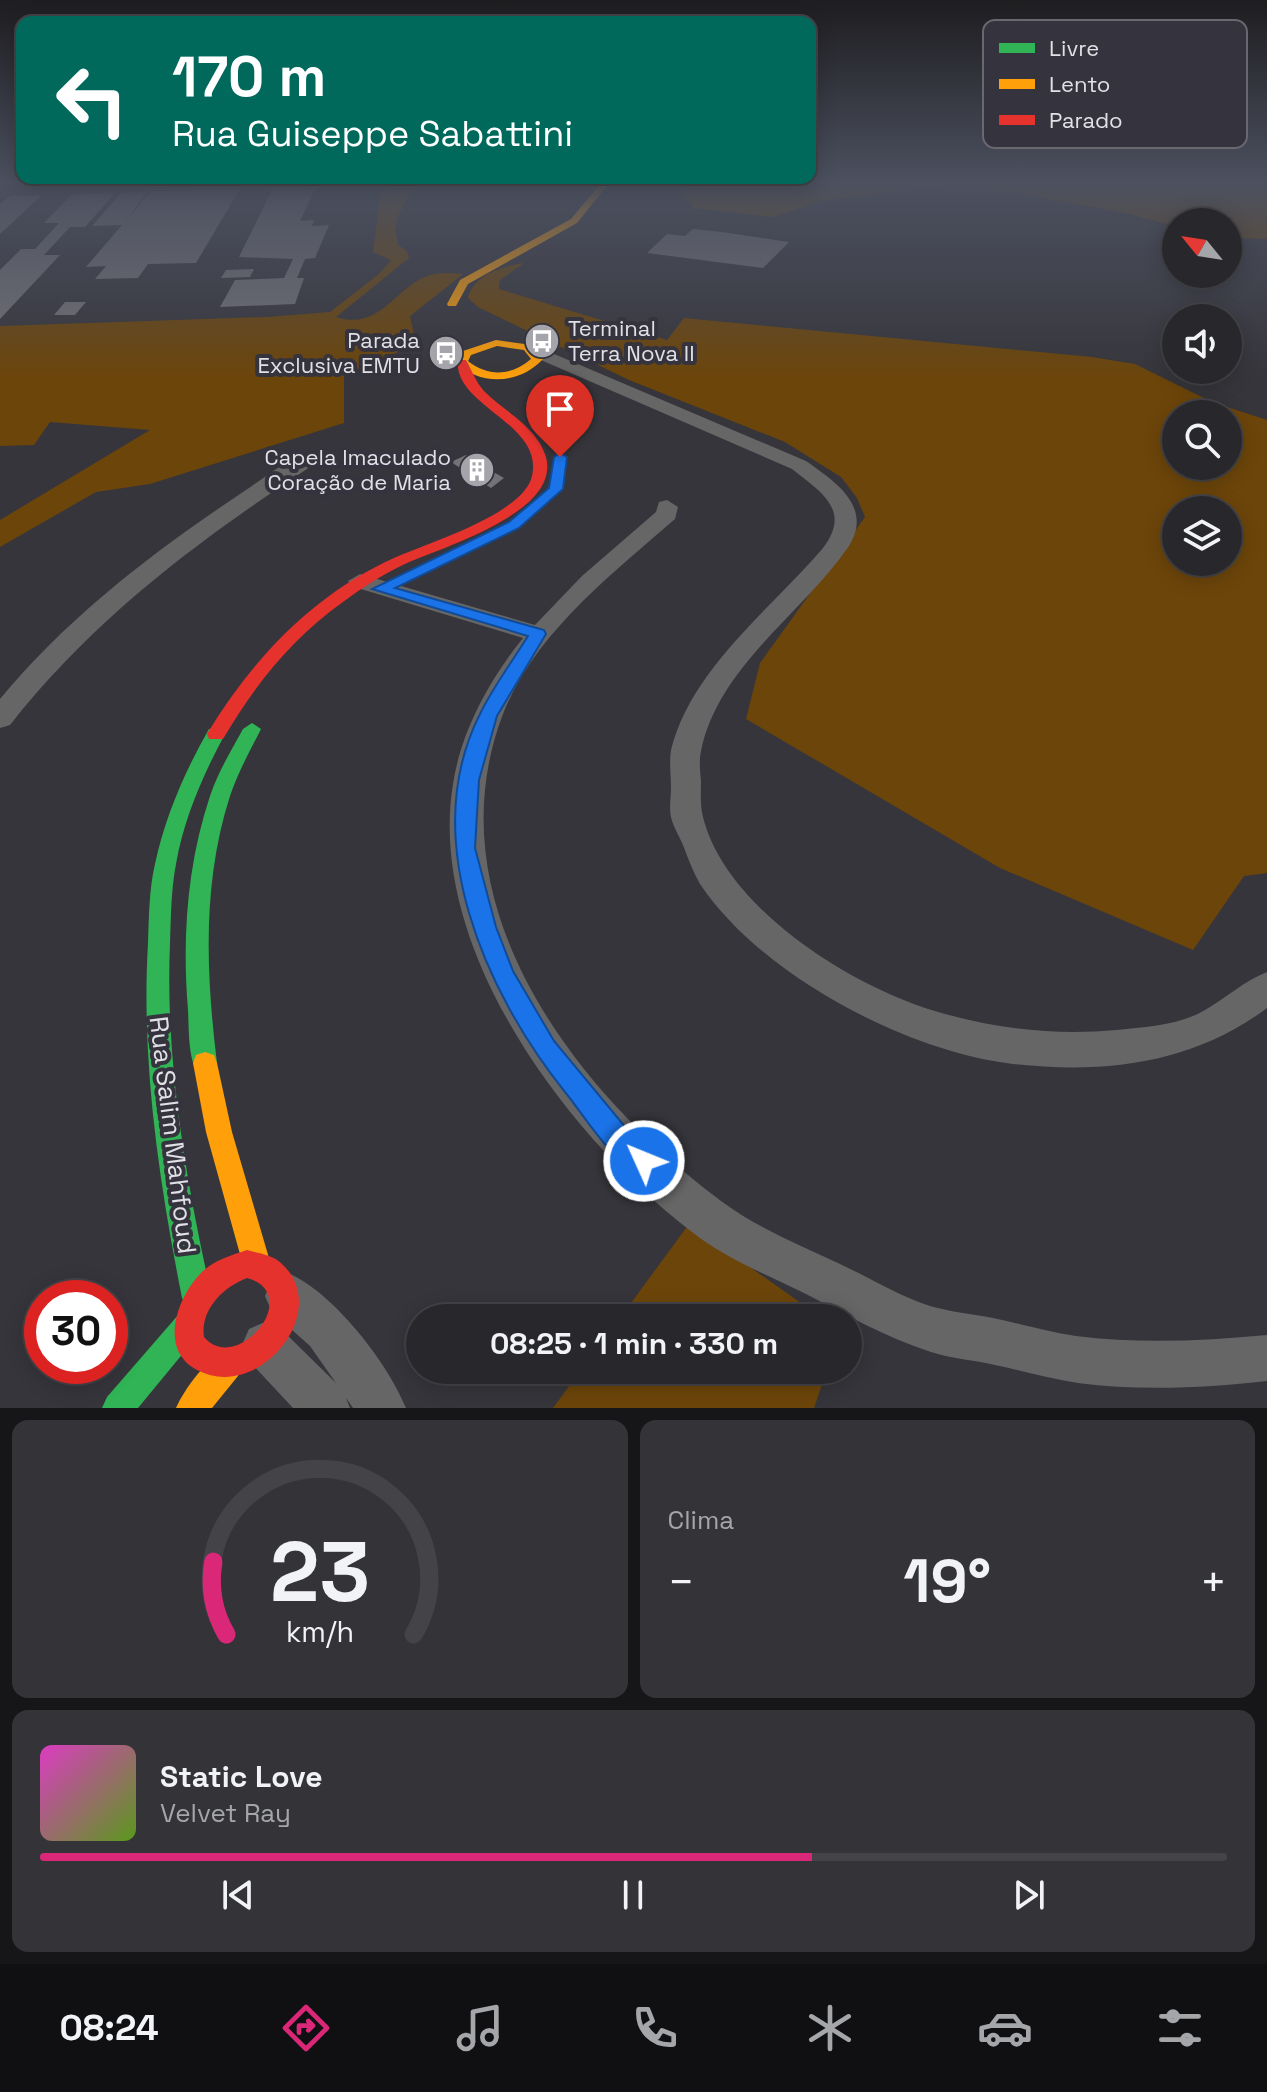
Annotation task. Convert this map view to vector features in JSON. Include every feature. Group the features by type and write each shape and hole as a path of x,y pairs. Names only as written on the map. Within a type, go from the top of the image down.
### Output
{"street":[{"path":"527,248 464,282 473,372 498,375 527,354"},
{"path":"504,261 543,248"},
{"path":"469,330 799,465 825,485 845,508 847,525 828,556 714,688 685,753 683,803 698,847 717,885 747,920 791,957 886,1011 988,1045 1067,1051 1136,1044 1202,1030 1267,988"},
{"name":"Rua Salim Mahfoud","path":"197,1298 180,1223 155,1019 157,942 168,851 196,776 241,694 300,625 517,504 540,477 541,464 533,445 471,386 469,330"},
{"path":"498,375 503,394 556,450"},
{"path":"0,718 42,666 128,583 189,536 306,461"},
{"name":"Rua Salim Mahfoud","path":"335,624 370,585 514,525 556,489"},
{"path":"667,507 667,514 594,578 538,634 488,716 469,780 465,848 485,927 503,975 545,1049 622,1143 709,1218 768,1252 931,1329 1090,1361 1267,1358"},
{"path":"370,585 538,634"},
{"name":"Rua Salim Mahfoud","path":"264,711 221,792 198,876 193,977 220,1144 271,1278"},
{"path":"118,1408 189,1324 197,1298 224,1271 235,1266 271,1278 326,1330 382,1408"},
{"path":"192,1408 281,1321 271,1278"},
{"path":"189,1324 196,1352 207,1361 246,1355 326,1408"}],"shaded area":[{"path":"374,248 402,248 409,258 336,317 352,320 365,318 388,305 419,280 438,274 463,274 410,316 416,344 344,376 344,423 150,484 96,492 0,547 0,520 150,430 50,422 34,445 0,446 0,326 330,312 380,273 391,260 373,252"},
{"path":"524,263 500,280 499,289 667,340 684,318 1092,357 1135,364 1162,377 1162,384 1176,384 1208,400 1162,400 1162,480 1242,480 1242,412 1267,420 1267,873 1244,876 1193,950 1000,868 746,719 760,663 865,517 857,498 841,477 785,442 629,380 478,307 468,298 471,290 482,278 498,269"},
{"path":"689,1224 802,1304 630,1304"},
{"path":"571,1384 822,1384 814,1408 553,1408"}],"building":[{"path":"51,248 44,255 60,255 0,319 0,270 21,249"},
{"path":"103,248 205,248 196,263 148,264 138,278 95,279 106,266 86,267"},
{"path":"244,248 319,248 315,258 305,259 297,278 304,278 295,304 220,307 235,280 284,278 293,259 239,257"},
{"path":"653,248 783,248 763,268 647,253"},
{"path":"254,269 250,277 221,278 226,270"},
{"path":"65,302 86,302 75,315 54,315"},
{"name":"Capela Imaculado Coração de Maria","path":"466,455 504,478 491,488 451,462"}],"traffic: fast":[{"path":"205,1063 198,995 199,895 220,796 252,729"},
{"path":"197,1298 178,1206 165,1112 160,1066 158,971 166,861 188,792 216,734"},
{"path":"118,1408 189,1324"}],"traffic: slow":[{"path":"452,304 464,282 526,248"},
{"path":"496,343 528,347 537,359 520,372 500,376 479,373 462,362 467,353 496,343"},
{"path":"205,1063 219,1132 257,1265"},
{"path":"192,1408 227,1365"}],"traffic: jam":[{"path":"216,734 261,669 288,639 327,606 389,566 488,524 528,495 539,478 540,460 534,446 478,391 468,378 462,362"},
{"path":"247,1264 270,1272 281,1286 285,1302 281,1319 272,1336 259,1350 243,1360 225,1363 206,1359 196,1352 190,1342 188,1332 194,1309 214,1281 247,1264"}],"place":[{"name":"Terminal Terra Nova II","path":"542,341"},
{"name":"Parada Exclusiva EMTU","path":"446,353"},
{"name":"Capela Imaculado Coração de Maria","path":"477,470"}],"route":[{"path":"560,457 561,471 556,489 539,507 487,539 380,589 538,634 515,667 488,716 469,780 465,848 485,927 503,975 545,1049 622,1143 644,1161"}]}
